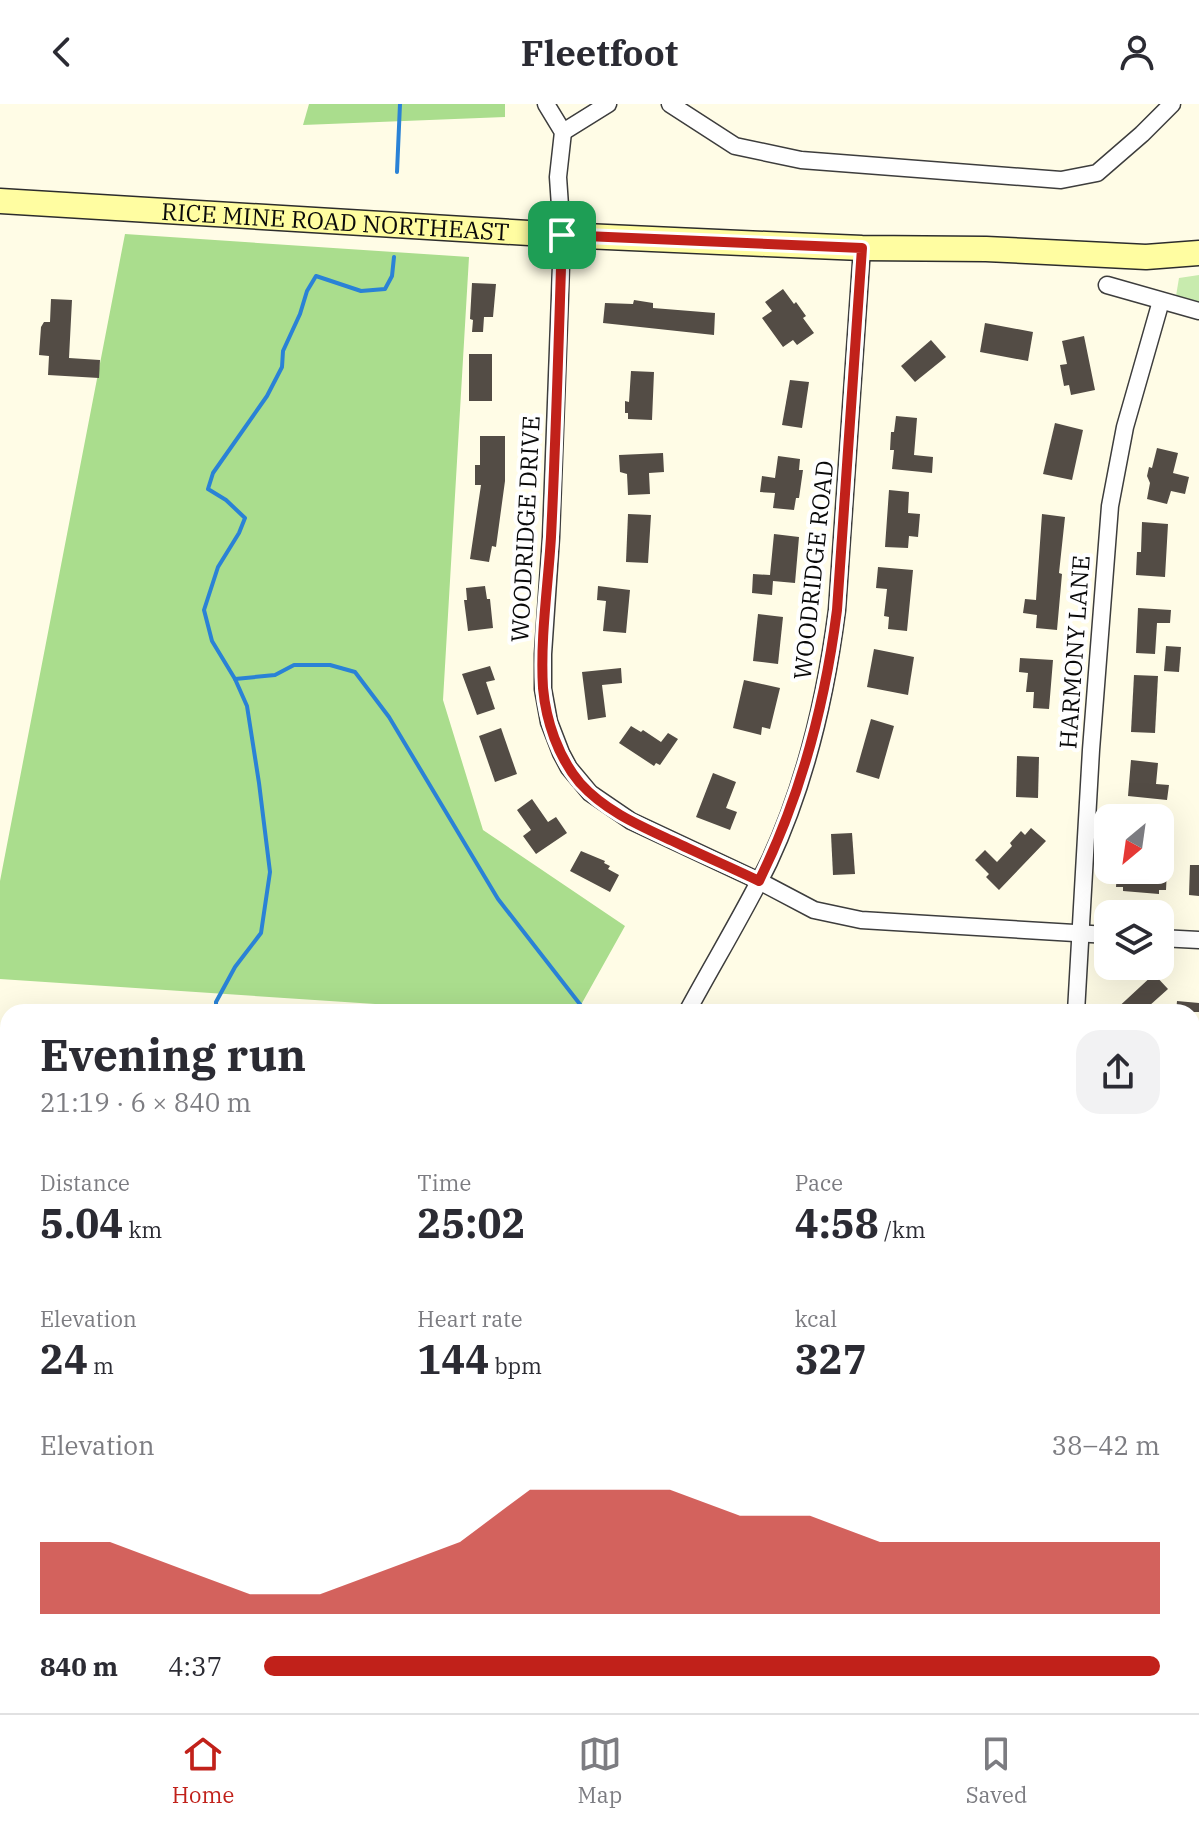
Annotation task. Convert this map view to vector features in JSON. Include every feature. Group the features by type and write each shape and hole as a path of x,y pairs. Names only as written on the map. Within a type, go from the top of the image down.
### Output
{"main road":[{"name":"RICE MINE ROAD NORTHEAST","path":"0,201 562,235 1146,257 1199,253"}],"street":[{"path":"546,104 563,132 608,104"},
{"path":"670,104 735,146 801,160 1061,180 1097,173 1172,104"},
{"name":"WOODRIDGE DRIVE","path":"563,132 558,177 562,235 543,689 549,722 569,768 603,804 631,821 814,910 861,920 1094,934"},
{"name":"WOODRIDGE ROAD","path":"691,1004 776,845 821,706 837,610 862,248"},
{"path":"1107,285 1199,311"},
{"name":"HARMONY LANE","path":"1077,1004 1092,735 1110,506 1125,427 1161,301"},
{"path":"1174,939 1199,940"}],"green space":[{"path":"309,104 505,104 505,117 303,125"},
{"path":"125,234 469,257 443,700 483,830 625,926 581,1004 376,1004 0,979 0,881"},
{"path":"1199,275 1199,303 1176,296 1179,278"}],"building":[{"path":"472,283 496,284 493,317 484,317 483,332 472,332"},
{"path":"783,289 806,316 803,318 814,333 797,345 793,340 783,347 762,318 772,311 765,302"},
{"path":"51,299 72,300 69,358 100,360 99,378 48,375 49,356 39,355 41,327 44,322 50,322"},
{"path":"634,300 653,303 653,308 715,313 714,335 603,323 605,303 633,304"},
{"path":"985,323 1033,332 1028,361 980,352"},
{"path":"1084,336 1095,390 1071,395 1069,385 1064,386 1060,365 1067,364 1062,341"},
{"path":"931,340 946,357 915,382 901,366"},
{"path":"469,354 492,354 492,401 469,401"},
{"path":"631,371 654,372 652,420 628,419 628,413 625,413 625,401 629,402"},
{"path":"790,380 809,382 802,428 782,425"},
{"path":"896,416 917,418 914,455 933,457 932,473 892,469 894,450 890,450 891,432 894,432"},
{"path":"1055,423 1083,430 1072,480 1043,474"},
{"path":"480,436 505,436 505,481 496,547 492,546 489,562 470,559 481,485 475,485 475,465 480,465"},
{"path":"1157,448 1178,453 1173,473 1189,477 1185,494 1171,491 1167,504 1147,499 1150,483 1147,476"},
{"path":"663,453 664,472 649,473 650,494 628,495 627,474 620,472 619,455"},
{"path":"778,456 800,459 799,470 803,470 794,510 773,508 775,493 760,492 762,476 775,478"},
{"path":"889,490 909,492 908,513 920,514 918,537 909,536 908,548 885,547"},
{"path":"628,514 651,515 648,563 626,562"},
{"path":"1042,514 1065,517 1057,630 1036,628 1037,615 1023,613 1025,599 1036,600"},
{"path":"1142,522 1168,524 1165,577 1136,575"},
{"path":"774,534 799,537 795,583 773,581 772,595 752,593 753,574 770,575"},
{"path":"878,567 913,570 907,631 888,629 889,617 884,616 887,589 876,588"},
{"path":"485,586 487,599 490,599 493,628 468,631 464,600 467,600 466,588"},
{"path":"598,586 630,590 626,633 603,631 606,601 597,600"},
{"path":"1138,608 1171,610 1170,623 1157,623 1155,654 1136,653"},
{"path":"758,614 783,617 778,664 753,661"},
{"path":"1166,646 1181,647 1179,672 1164,671"},
{"path":"874,649 914,657 908,695 867,687"},
{"path":"1020,658 1053,660 1049,709 1033,708 1034,692 1026,692 1028,673 1019,672"},
{"path":"490,666 495,680 486,682 495,709 477,715 462,674"},
{"path":"621,668 622,683 602,685 606,717 588,720 582,672"},
{"path":"1134,675 1158,676 1155,733 1131,732"},
{"path":"744,680 780,688 770,729 762,727 761,735 733,728"},
{"path":"871,719 894,726 879,779 856,772"},
{"path":"631,726 661,742 668,733 678,739 660,765 656,763 654,766 619,743"},
{"path":"501,728 517,774 495,782 479,736"},
{"path":"1017,756 1039,757 1038,798 1016,797"},
{"path":"1131,760 1158,763 1156,784 1169,785 1167,800 1128,796"},
{"path":"713,773 736,782 726,808 737,812 730,830 696,817"},
{"path":"532,799 548,822 556,817 567,833 536,854 523,836 531,830 517,810"},
{"path":"1031,828 1046,841 999,890 975,860 985,850 997,862 1021,831 1025,835"},
{"path":"852,833 855,874 833,875 831,834"},
{"path":"581,851 605,861 610,866 608,869 619,875 610,892 570,871"},
{"path":"1190,865 1199,865 1199,896 1189,895"},
{"path":"1116,884 1166,884 1166,890 1159,890 1159,894 1123,891 1123,887 1116,887"},
{"path":"1148,980 1160,980 1168,989 1151,1004 1122,1004"},
{"path":"1177,1001 1199,1003 1199,1004 1177,1004"}],"waterway":[{"path":"397,172 400,104"},
{"path":"216,1004 235,967 261,933 270,872 247,706 212,641 204,610 218,567 245,518 226,500 208,489 213,473 267,396 282,367 283,351 316,276 361,291 385,289 392,276 394,257"},
{"path":"235,679 275,675 294,665 330,665 355,672 389,717 498,899 580,1004"}],"route":[{"path":"562,235 862,248 849,460 831,659 808,753 776,845 759,881 631,821 603,804 569,768 549,722 543,689 543,654 551,537 562,235"}]}
